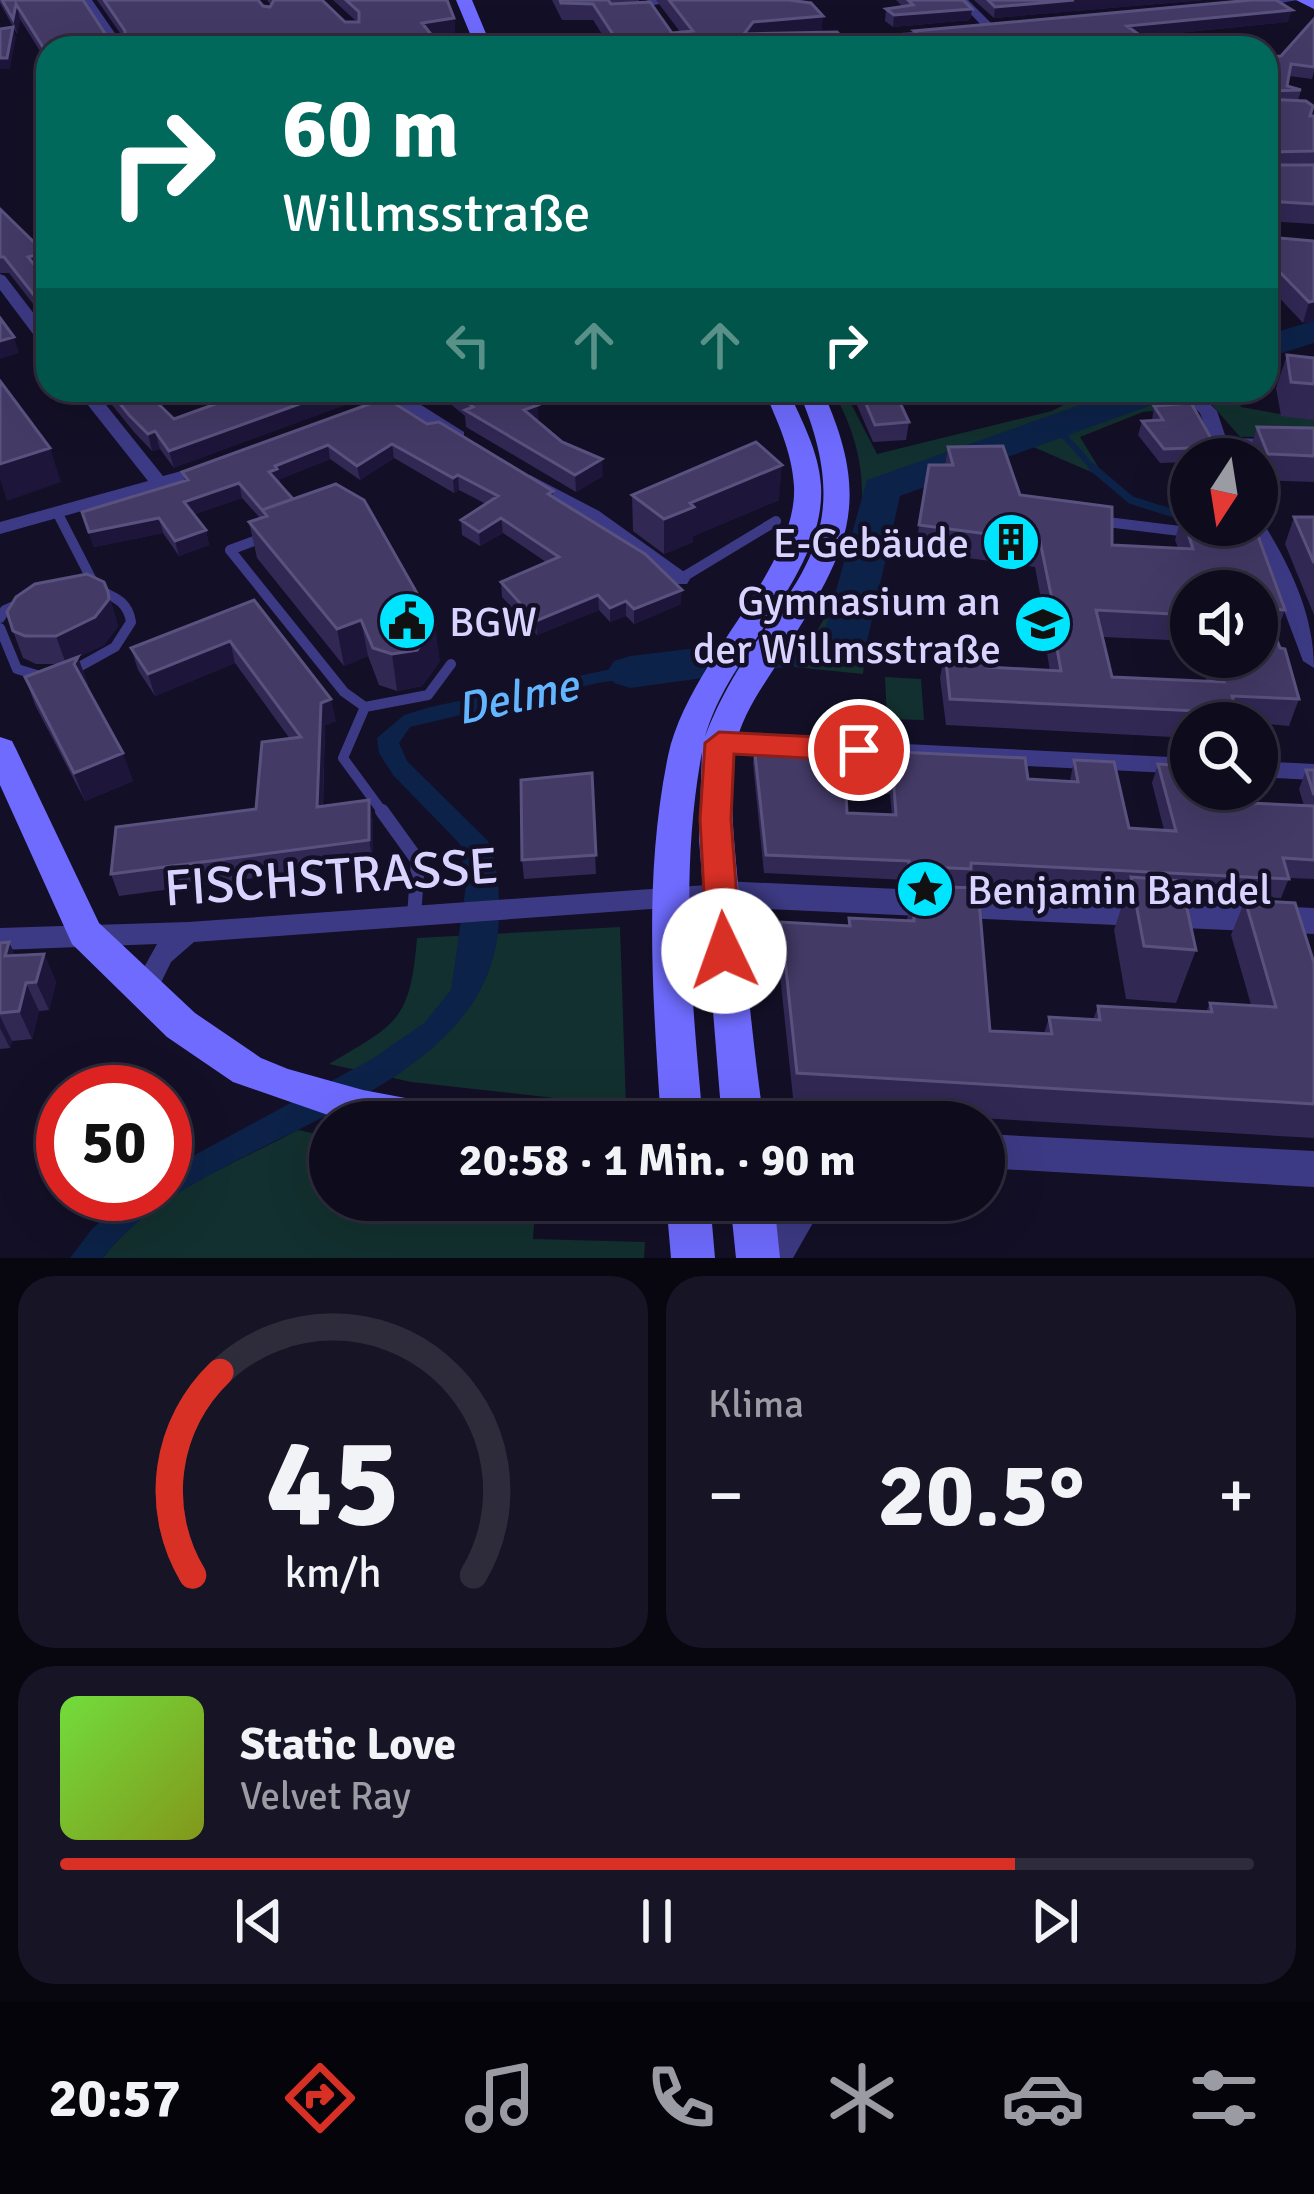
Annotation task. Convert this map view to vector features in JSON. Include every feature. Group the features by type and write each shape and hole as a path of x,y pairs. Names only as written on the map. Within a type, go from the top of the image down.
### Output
{"main road":[{"path":"464,0 479,36"},
{"path":"1304,0 1314,4"},
{"path":"486,3 500,36"},
{"path":"741,1101 716,819 719,743 745,659 808,513 808,472 800,434 783,402"},
{"path":"681,1101 667,897 669,855 692,728 745,659 808,590 838,515 838,459 831,429 816,402"},
{"path":"0,749 85,934 211,1048 284,1085 339,1101"},
{"path":"690,1221 693,1258"},
{"path":"754,1221 758,1258"}],"street":[{"path":"87,0 111,36"},
{"path":"652,8 675,0"},
{"path":"962,0 991,29"},
{"path":"1239,6 1292,0"},
{"path":"968,31 1012,27"},
{"path":"898,36 944,32"},
{"path":"0,279 36,328"},
{"path":"95,402 159,483"},
{"path":"354,416 387,402"},
{"path":"416,402 469,443"},
{"path":"1199,402 1208,411 1217,438"},
{"path":"1278,447 1314,445"},
{"path":"0,528 231,462"},
{"path":"504,465 592,515 680,579"},
{"path":"1262,546 1275,560 1314,661"},
{"path":"719,743 1170,765"},
{"path":"1278,770 1314,772"},
{"path":"721,894 1314,921"},
{"name":"FISCHSTRASSE","path":"0,939 188,932 721,894"},
{"path":"145,989 162,956 188,932"},
{"path":"1005,1152 1314,1169"},
{"path":"771,1258 794,1221"}],"lane":[{"path":"633,12 652,8"},
{"path":"58,514 97,590"},
{"path":"1084,519 1170,530"},
{"path":"680,579 776,521"},
{"path":"273,534 230,550 344,692 365,707 424,699 444,686 451,664"},
{"path":"0,628 17,669 32,676 92,665 120,646 130,624 118,599 82,587"},
{"path":"0,618 5,610 42,595"},
{"path":"365,707 343,758 418,861 414,916"}],"green space":[{"path":"838,402 850,402 877,454 1052,411 1069,402 1177,402 1183,408 1143,412 1080,437 1105,478 1031,446 890,492 877,539 863,674 794,667 834,600 858,533 860,463"},
{"path":"1209,402 1240,402 1241,407 1314,420 1314,436 1240,437"},
{"path":"885,677 921,679 924,720 887,719"},
{"path":"620,927 626,1101 581,1101 411,1082 329,1064 371,1039 396,1017 410,987 417,938"},
{"path":"298,1130 309,1132 309,1221 534,1221 533,1239 645,1242 644,1258 103,1258 138,1221 192,1221 192,1185"}],"water":[{"path":"697,651 686,670 598,683 410,727 399,743 407,761 488,841 491,850 499,913 486,978 451,1031 399,1073 352,1101 309,1101 309,1124 192,1186 192,1156 372,1059 424,1023 451,990 466,885 460,844 393,775 379,753 377,738 404,715"},
{"path":"101,1221 141,1221 103,1258 70,1258"}],"building":[{"path":"2,0 83,0 106,35 125,36 36,36 16,4 13,19"},
{"path":"104,0 258,0 270,7 274,0 322,0 345,22 359,22 359,12 346,0 447,0 454,18 422,23 432,36 125,36"},
{"path":"669,0 789,0 811,3 823,16 753,22 744,34 837,32 841,36 614,36 593,4 561,3 650,2 672,33 693,31"},
{"path":"908,0 963,0 972,9 894,15 886,9 913,5"},
{"path":"988,0 1074,0 995,7"},
{"path":"1252,0 1276,0 1292,10 1127,26 1138,34 1119,36 921,36 914,31"},
{"path":"1314,19 1314,67 1291,64 1287,86 1301,90 1278,91 1281,56"},
{"path":"13,27 7,58 0,58 0,29"},
{"path":"1278,100 1306,101 1313,106 1314,151 1278,152"},
{"path":"1278,165 1314,165 1314,204 1278,202"},
{"path":"0,209 36,244 36,255 28,257 36,267 36,298 4,257 0,257"},
{"path":"1278,238 1314,241 1314,301 1309,302 1278,270"},
{"path":"0,318 14,337 0,341"},
{"path":"1287,355 1314,358 1314,384 1291,382"},
{"path":"0,381 50,448 0,464"},
{"path":"119,402 156,402 174,419 221,402 305,402 169,451 155,431 148,434"},
{"path":"375,402 392,402 427,424 439,422 553,491 548,494 645,554 682,590 634,609 626,601 610,608 598,595 536,621 501,582 559,557 501,518 479,532 461,520 498,496 458,475 453,478 392,444 357,466 328,445 275,466 269,472 293,499 262,510 239,483 184,502 206,530 175,541 159,518 89,532 82,512 188,480 182,472"},
{"path":"467,402 534,402 538,405 524,410 562,442 602,459 575,475 465,410 473,407"},
{"path":"865,402 900,402 909,422 875,425"},
{"path":"1191,403 1211,438 1170,438 1170,449 1164,449 1142,421 1163,420 1154,406"},
{"path":"1257,427 1314,428 1314,456 1278,454 1278,438 1261,438"},
{"path":"756,442 782,465 690,503 694,507 664,519 632,495"},
{"path":"1003,446 1020,495 1112,507 1112,545 1262,546 1270,570 1170,570 1170,614 1096,610 1112,677 1224,682 1223,678 1278,678 1278,643 1285,649 1299,699 1232,696 1234,702 1170,702 1170,710 950,699 945,651 985,653 987,667 1061,671 1040,541 919,525 929,465 953,465 948,447"},
{"path":"336,484 364,500 435,625 417,650 392,654 373,648 361,620 337,629 249,522 267,516 262,510"},
{"path":"1294,517 1314,517 1314,563"},
{"path":"87,574 104,582 108,592 109,599 95,617 56,636 13,631 7,612 16,597 35,584"},
{"path":"254,600 331,699 321,703 317,807 369,800 369,840 111,874 116,827 256,809 262,742 301,737 230,641 148,674 131,648"},
{"path":"78,657 74,664 123,753 74,773 25,677"},
{"path":"754,745 1025,758 1028,779 1078,782 1074,760 1114,762 1129,828 1176,831 1170,810 1314,806 1314,860 1283,858 1289,879 971,863 971,869 909,866 909,861 766,855","holes":["845,773 893,775 896,815 847,813"]},
{"path":"1158,764 1170,765 1170,809"},
{"path":"1306,770 1314,770 1314,795"},
{"path":"592,773 596,855 522,860 521,780"},
{"path":"1131,877 1181,881 1196,950 1144,946"},
{"path":"913,886 978,888 990,1031 1052,1034 1049,1017 1100,1020 1098,1006 1212,1012 1210,1003 1276,1007 1245,900 1295,903 1314,963 1314,1104 797,1073 781,922 850,926 849,918 914,921"},
{"path":"9,942 5,956 44,954 36,982 26,983 19,1011 0,1013 0,943"}],"waterway":[{"name":"Delme","path":"1278,343 1314,331"},
{"name":"Delme","path":"630,672 843,646 881,489 1124,402"},
{"path":"1058,429 1093,468"},
{"path":"1093,468 1131,500 1170,512"}],"place":[{"name":"E-Gebäude","path":"1011,542"},
{"name":"BGW","path":"407,621"},
{"name":"Gymnasium an der Willmsstraße","path":"1043,624"},
{"name":"Benjamin Bandel","path":"925,889"}],"route":[{"path":"724,951 716,819 719,743 859,750"}]}
